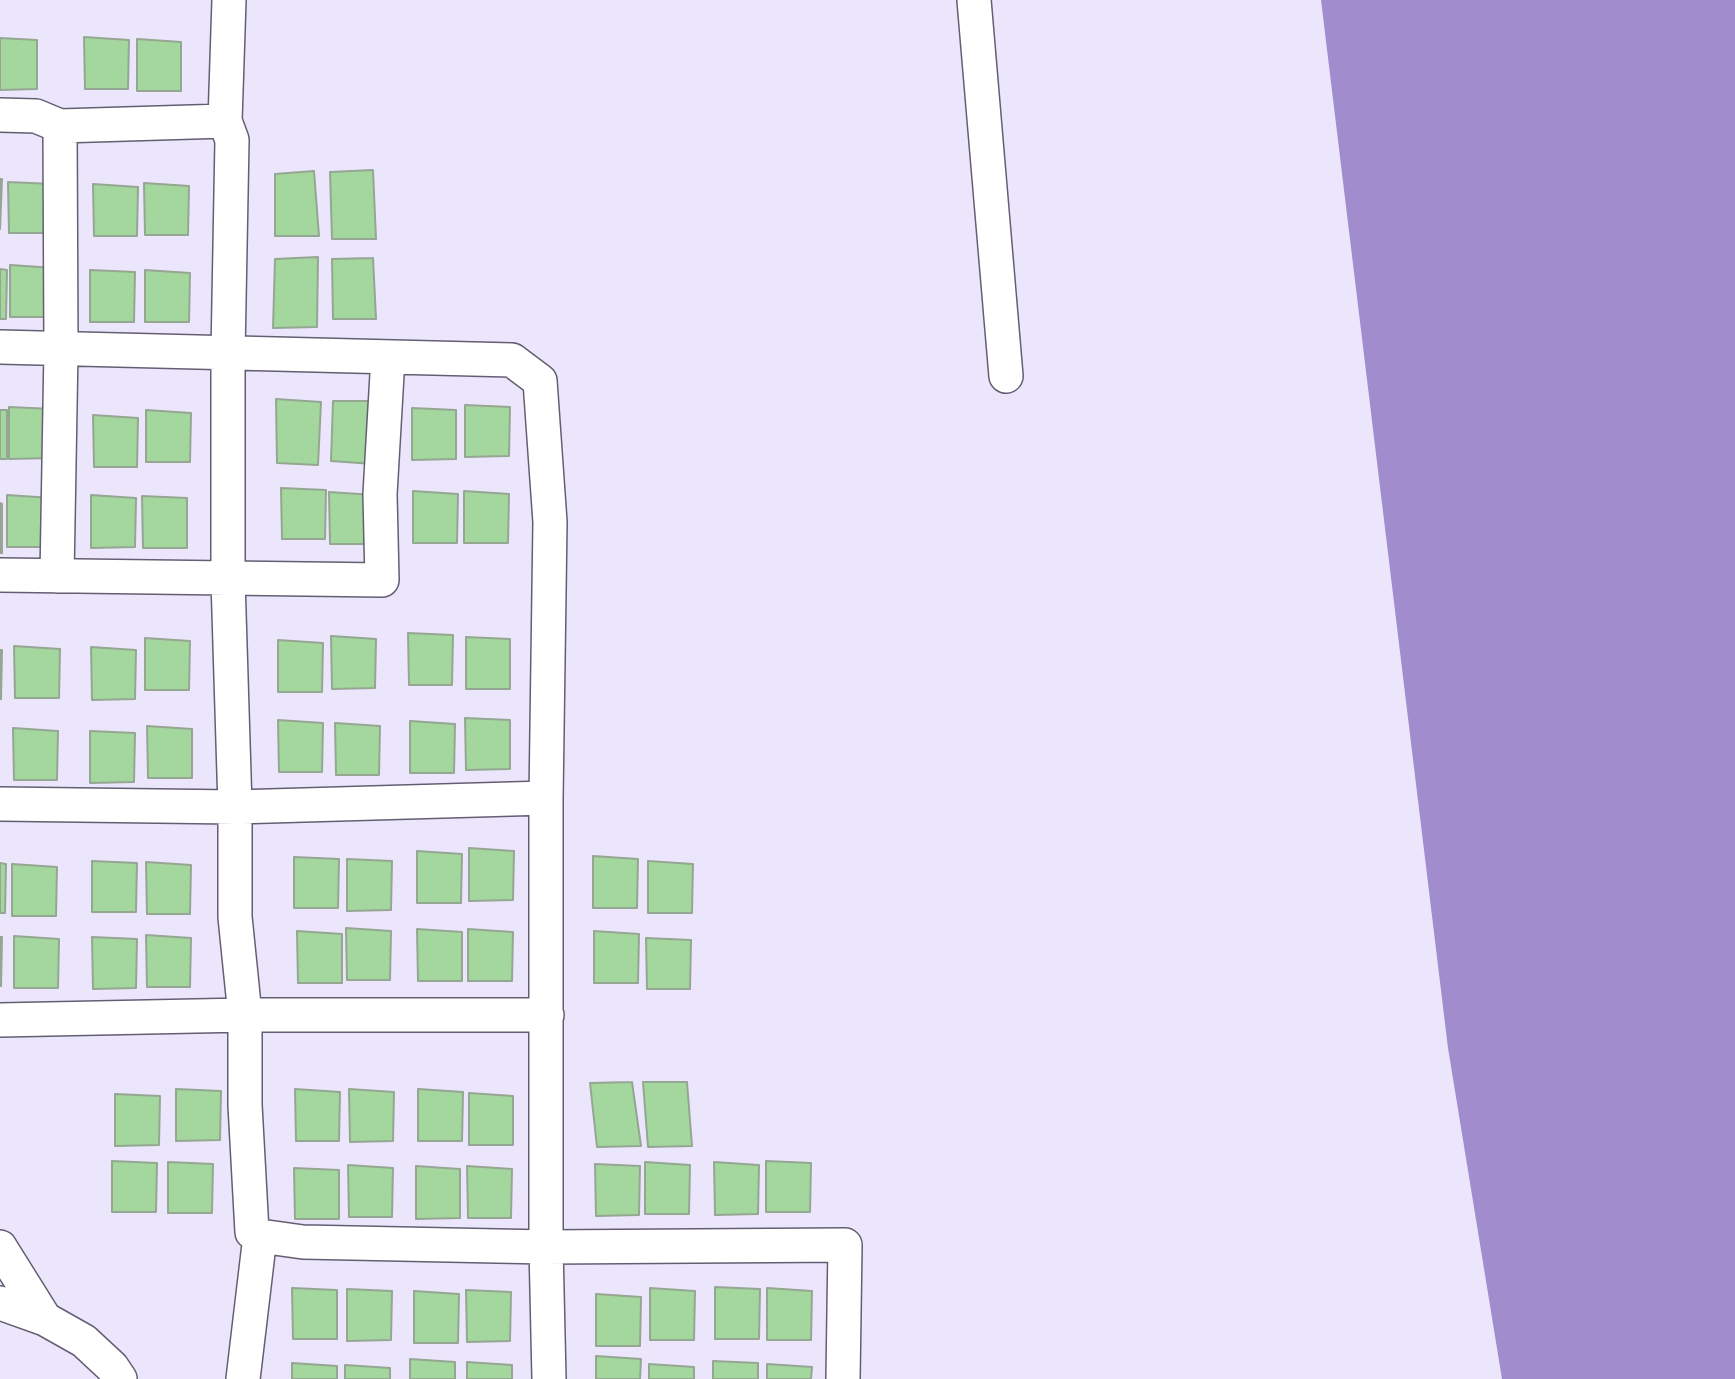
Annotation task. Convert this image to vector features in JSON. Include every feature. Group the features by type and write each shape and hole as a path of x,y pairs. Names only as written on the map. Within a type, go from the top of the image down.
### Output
{"street":[{"path":"229,0 225,121 232,140 228,580 235,917 245,1014 252,1232 260,1236 303,1242 546,1247 845,1245 843,1379"},
{"path":"974,0 1006,376"},
{"path":"0,115 36,116 60,126 225,121"},
{"path":"57,576 61,350 60,126"},
{"path":"0,347 512,360 540,381 550,522 546,798 546,1247 549,1379"},
{"path":"0,575 382,580 380,494 388,358"},
{"path":"0,804 234,807 546,798"},
{"path":"0,1020 245,1014 547,1015"},
{"path":"243,1379 260,1236"},
{"path":"0,1247 45,1319"},
{"path":"0,1303 45,1319 84,1341 112,1367 120,1379"}],"shaded area":[{"path":"1321,0 1735,0 1735,1379 1502,1379 1448,1048"}],"building":[{"path":"84,37 129,40 128,89 85,89"},
{"path":"0,38 37,40 37,89 0,90"},
{"path":"137,39 181,42 181,91 137,91"},
{"path":"373,170 376,239 332,239 330,172"},
{"path":"314,171 319,236 275,236 275,174"},
{"path":"0,179 2,179 0,229"},
{"path":"8,182 53,184 53,233 9,233"},
{"path":"144,183 189,186 188,235 145,235"},
{"path":"93,184 138,187 137,236 94,236"},
{"path":"318,257 317,327 273,328 275,259"},
{"path":"373,258 376,319 333,319 332,259"},
{"path":"10,265 55,268 54,317 10,317"},
{"path":"0,269 7,270 6,319 0,319"},
{"path":"90,270 135,272 134,322 90,322"},
{"path":"145,270 190,273 189,322 145,322"},
{"path":"276,399 321,402 318,465 277,463"},
{"path":"333,401 376,401 373,464 331,461"},
{"path":"465,405 510,407 509,456 465,457"},
{"path":"9,407 53,409 53,458 9,459"},
{"path":"412,408 456,410 456,459 412,460"},
{"path":"0,410 7,410 7,459 0,459"},
{"path":"146,410 191,413 190,462 146,462"},
{"path":"93,415 138,418 137,467 94,467"},
{"path":"281,488 326,490 325,539 282,539"},
{"path":"413,491 458,494 457,543 413,543"},
{"path":"464,491 509,494 508,543 464,543"},
{"path":"329,492 374,495 373,544 330,544"},
{"path":"7,495 52,498 51,547 7,547"},
{"path":"91,495 136,498 135,547 91,548"},
{"path":"142,496 187,498 187,548 143,548"},
{"path":"0,503 2,504 2,553 0,553"},
{"path":"408,633 453,635 452,685 409,685"},
{"path":"331,636 376,639 375,688 332,689"},
{"path":"466,637 510,639 510,689 466,689"},
{"path":"145,638 190,641 189,690 145,690"},
{"path":"278,640 323,643 322,692 278,692"},
{"path":"14,646 60,649 59,698 15,698"},
{"path":"91,647 136,650 135,699 92,700"},
{"path":"2,650 1,699 0,699"},
{"path":"465,718 510,720 510,769 466,770"},
{"path":"278,720 323,723 322,772 279,772"},
{"path":"410,721 455,724 454,773 410,773"},
{"path":"335,723 380,726 379,775 336,775"},
{"path":"147,726 192,729 192,778 148,778"},
{"path":"13,728 58,731 57,780 14,780"},
{"path":"90,731 135,733 134,782 90,783"},
{"path":"469,848 514,851 513,900 469,901"},
{"path":"417,851 462,854 461,903 417,903"},
{"path":"593,856 638,859 637,908 593,908"},
{"path":"294,857 339,859 338,908 294,908"},
{"path":"347,859 392,861 391,910 347,911"},
{"path":"92,861 137,863 136,912 92,912"},
{"path":"648,861 693,864 692,913 648,913"},
{"path":"146,862 191,865 190,914 147,914"},
{"path":"0,863 6,864 5,913 0,913"},
{"path":"12,864 57,867 56,916 12,916"},
{"path":"346,928 391,931 390,980 347,980"},
{"path":"417,929 462,932 462,981 418,981"},
{"path":"468,929 513,932 512,981 468,981"},
{"path":"297,931 342,934 342,983 298,983"},
{"path":"594,931 639,934 638,983 594,983"},
{"path":"146,935 191,938 190,987 147,987"},
{"path":"14,936 59,939 58,988 14,988"},
{"path":"2,937 1,986 0,986"},
{"path":"92,937 137,939 136,988 93,989"},
{"path":"646,938 691,940 690,989 647,989"},
{"path":"632,1082 641,1146 597,1147 590,1083"},
{"path":"643,1082 687,1082 692,1146 648,1147"},
{"path":"176,1089 221,1091 220,1140 176,1141"},
{"path":"295,1089 340,1092 339,1141 296,1141"},
{"path":"349,1089 394,1092 393,1141 350,1142"},
{"path":"418,1089 463,1092 462,1141 418,1141"},
{"path":"469,1093 513,1096 513,1145 469,1145"},
{"path":"115,1094 160,1096 159,1145 115,1146"},
{"path":"112,1161 157,1163 156,1212 112,1212"},
{"path":"766,1161 811,1163 810,1212 766,1212"},
{"path":"168,1162 213,1164 212,1213 168,1213"},
{"path":"645,1162 690,1165 689,1214 645,1214"},
{"path":"714,1162 759,1165 758,1214 715,1215"},
{"path":"595,1164 640,1166 639,1215 596,1216"},
{"path":"348,1165 393,1168 392,1217 349,1217"},
{"path":"416,1166 460,1169 460,1218 416,1219"},
{"path":"467,1166 512,1169 511,1218 468,1218"},
{"path":"294,1168 339,1170 339,1219 295,1219"},
{"path":"715,1287 760,1289 759,1339 715,1339"},
{"path":"292,1288 337,1290 337,1339 293,1339"},
{"path":"650,1288 695,1291 694,1340 650,1340"},
{"path":"767,1288 812,1291 811,1340 767,1340"},
{"path":"347,1289 392,1291 391,1340 347,1341"},
{"path":"466,1290 511,1292 510,1341 467,1342"},
{"path":"414,1291 459,1294 458,1343 414,1343"},
{"path":"596,1294 641,1297 640,1346 596,1346"},
{"path":"596,1356 641,1359 640,1379 596,1379"},
{"path":"410,1359 455,1362 455,1379 410,1379"},
{"path":"713,1361 758,1363 758,1379 713,1379"},
{"path":"467,1362 512,1365 512,1379 467,1379"},
{"path":"292,1363 337,1366 337,1379 292,1379"},
{"path":"649,1364 694,1367 694,1379 649,1379"},
{"path":"767,1364 812,1367 811,1379 767,1379"},
{"path":"345,1365 390,1368 390,1379 345,1379"}]}
